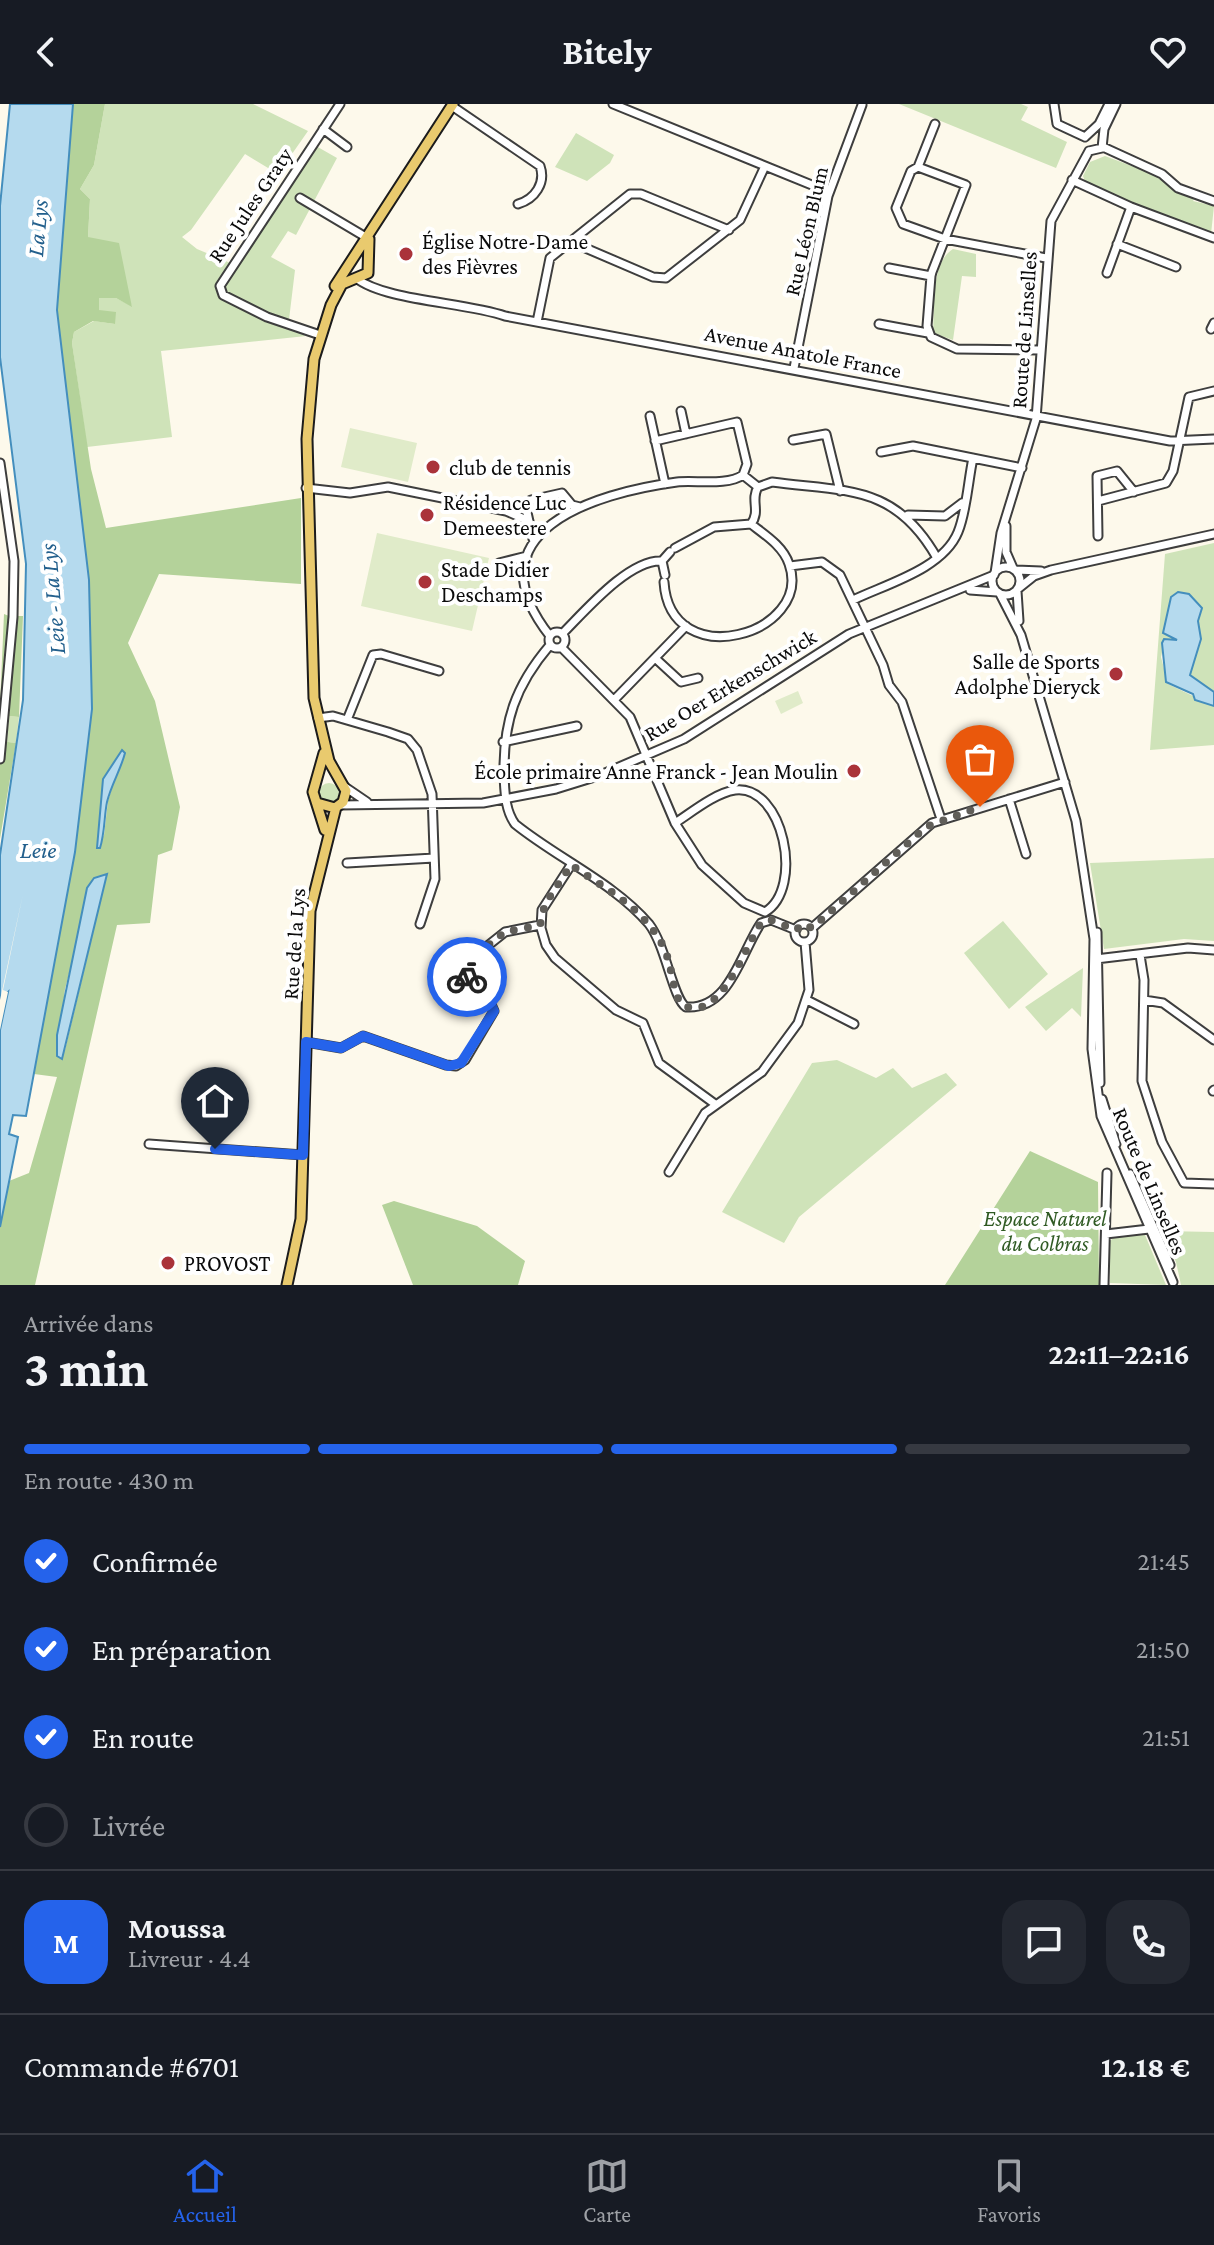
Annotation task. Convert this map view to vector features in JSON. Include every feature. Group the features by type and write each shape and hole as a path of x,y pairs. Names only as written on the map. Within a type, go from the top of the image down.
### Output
{"main road":[{"path":"323,742 322,768 313,794 317,803 327,809 338,806 346,795 331,767 314,698 306,488 311,382 320,335 337,283 369,239 452,105"},
{"path":"331,305 342,284 363,277 368,268 369,239"},
{"path":"351,263 362,259 368,268"},
{"path":"351,263 349,273 356,278"},
{"path":"316,784 327,777 342,784"},
{"name":"Rue de la Lys","path":"317,803 324,820 325,844"},
{"name":"Rue de la Lys","path":"287,1285 299,1233 310,911 325,844 338,806"}],"street":[{"name":"Rue Jules Graty","path":"320,335 255,311 223,295 220,286 340,104"},
{"path":"613,104 829,192"},
{"path":"1054,104 1059,125 1103,142 1162,174 1175,186 1214,201"},
{"path":"1109,104 1084,144 1089,151 1096,152 1103,142 1116,104"},
{"path":"452,105 538,163 542,173 540,185 531,197 518,204"},
{"name":"Rue Léon Blum","path":"794,368 829,192 862,105"},
{"path":"935,124 918,167 910,172 897,205 897,216 905,226 945,239 1046,258"},
{"path":"323,129 347,147"},
{"name":"Route de Linselles","path":"994,574 1007,516 1037,415 1046,258 1052,217 1089,151"},
{"path":"569,241 662,279 744,216 765,166"},
{"path":"918,167 966,185 931,276 928,333 935,342 957,349 1041,350"},
{"path":"1072,180 1131,207 1214,238"},
{"path":"537,322 548,263 569,241 634,193 729,230"},
{"path":"300,198 369,239"},
{"path":"1107,273 1131,207"},
{"path":"1117,244 1176,267"},
{"path":"368,268 372,282 385,290"},
{"path":"889,268 931,276"},
{"name":"Avenue Anatole France","path":"356,278 367,286 537,322 1178,442 1214,439"},
{"path":"879,324 928,333"},
{"path":"1098,501 1167,481 1173,471 1189,397 1214,391"},
{"path":"681,411 686,434"},
{"path":"650,416 665,484"},
{"path":"306,488 350,493 388,487 506,511 539,529 583,506 665,484 736,479 743,475 747,464 737,422 655,441"},
{"path":"793,440 826,434 840,491"},
{"path":"881,452 913,446 1022,468"},
{"path":"853,600 937,558 957,535 973,458"},
{"path":"0,463 14,561 13,617 0,759"},
{"path":"1098,536 1097,476 1117,471 1134,492"},
{"path":"743,475 758,487"},
{"path":"751,524 757,513 754,496 758,487 772,482 874,497 902,512 922,518 945,516 956,511 965,499"},
{"path":"506,511 526,505 535,498 558,493 572,505 583,506"},
{"path":"565,514 569,508 568,499"},
{"path":"526,505 534,534 527,556 525,596 534,615 550,640 561,647 630,717 675,823 694,854 719,883 750,908 760,912 769,910 784,887 786,862 778,825 761,798 749,792 731,791 675,823"},
{"path":"902,512 919,529 937,558"},
{"name":"Route de Linselles","path":"1007,516 1006,547 1015,570"},
{"path":"662,561 668,603 686,626 719,638 743,634 764,624 784,602 791,579 790,566 780,549 751,524 714,527 672,550 662,561 645,562 562,634 550,640 517,691 503,742 506,799 515,824 634,909 648,923 663,947 683,1005 702,1005 720,995 761,923 771,920 796,930"},
{"path":"531,545 545,527"},
{"path":"1051,570 1004,567 994,574 992,584 998,593 1008,596 1034,576 1051,570 1214,534"},
{"path":"499,563 527,556"},
{"path":"790,566 828,564 838,572 889,685 900,698 941,819"},
{"path":"1015,570 1020,578 1018,590"},
{"name":"Rue Oer Erkenschwick","path":"338,806 432,806 506,799 585,781 647,757 698,731 812,655 865,626 956,592 994,574"},
{"name":"Rue Oer Erkenschwick","path":"956,592 982,589 998,593"},
{"name":"Route de Linselles","path":"1018,590 1021,635"},
{"name":"Route de Linselles","path":"998,593 1012,612 1021,635 1080,842 1097,959 1098,1065 1104,1108 1122,1157 1164,1246 1174,1283"},
{"path":"615,699 686,626"},
{"path":"561,647 565,641 562,634"},
{"path":"347,720 367,661 373,655 381,654 439,671"},
{"path":"655,658 681,682 698,678"},
{"path":"318,718 329,715 412,742 431,787 432,806 435,883 420,924"},
{"path":"503,742 577,726"},
{"path":"805,942 812,938 812,928 917,834 941,819 1065,782"},
{"name":"Rue Oer Erkenschwick","path":"342,784 357,798 377,805"},
{"path":"1009,799 1026,854"},
{"path":"347,863 434,858"},
{"path":"571,865 545,904 540,925 546,945 555,958 616,1010 643,1023 659,1063 715,1104"},
{"path":"805,942 796,938 796,930 803,924 812,928"},
{"path":"306,1042 341,1048 363,1036 404,1047 432,1061 458,1065 466,1058 470,1045 494,1011 464,971 469,960 507,931 540,925"},
{"path":"669,1172 699,1121 715,1104 768,1065 798,1023 807,1000 809,980 805,942"},
{"path":"1097,959 1188,948 1214,950"},
{"path":"1140,955 1144,1000 1142,1081 1160,1136 1184,1183 1214,1184"},
{"name":"Route de Linselles","path":"1097,959 1092,1049 1099,1107 1174,1283"},
{"path":"807,1000 854,1024"},
{"path":"1144,1000 1163,1003 1214,1040"},
{"path":"149,1144 303,1155"},
{"path":"1104,1285 1107,1173"},
{"path":"1106,1234 1149,1229"}],"green space":[{"path":"73,104 105,104 94,165 80,189 90,199 88,237 119,243 132,307 116,298 99,298 99,310 116,312 115,324 93,321 74,332 72,343 91,469 106,528 301,498 301,584 159,574 128,643 155,701 180,807 172,850 158,855 150,923 117,925 35,1285 0,1285 0,1227 9,1181 29,1173 57,1077 34,1074 75,852 92,709 89,580 57,310","holes":["123,751 108,801 104,835 97,847 103,779","107,874 65,1050 57,1056 65,989 94,878"]},
{"path":"105,104 253,104 308,131 278,174 245,154 191,230 182,237 197,249 235,265 316,146 337,158 296,235 288,231 271,257 295,270 288,328 306,336 161,351 172,437 87,447 72,343 74,332 94,321 115,324 99,310 98,298 116,298 132,306 88,237 90,199 80,189 94,165"},
{"path":"899,104 1021,104 1028,107 1021,120 1067,142 1056,168"},
{"path":"576,133 614,155 610,163 587,181 555,167"},
{"path":"1105,156 1164,178 1170,188 1195,197 1193,201 1214,206 1211,234 1160,217 1086,184 1083,176 1090,162"},
{"path":"953,249 976,254 976,277 962,276 953,340 933,333 937,275 940,265"},
{"path":"350,428 417,443 408,482 341,467"},
{"name":"Stade Didier Deschamps","path":"377,533 489,558 472,631 361,606"},
{"path":"1214,543 1214,692 1190,676 1201,639 1198,618 1171,597 1163,633 1177,640 1165,639 1161,657 1168,684 1214,706 1214,745 1150,750 1165,554"},
{"path":"4,614 9,616 0,705"},
{"path":"16,616 23,616 19,717 9,716"},
{"path":"798,691 803,703 781,714 775,701"},
{"path":"9,716 19,717 16,743 7,742"},
{"path":"0,741 16,743 0,839"},
{"path":"329,783 336,786 339,793 336,800 329,803 322,800 319,793 322,786"},
{"path":"1214,858 1214,941 1184,939 1104,949 1090,863"},
{"path":"1003,921 1048,974 1009,1009 964,953"},
{"path":"1083,968 1081,1017 1072,1008 1046,1031 1025,1007"},
{"path":"837,1060 876,1078 893,1068 912,1088 946,1073 957,1085 799,1217 784,1243 722,1212 812,1063"},
{"name":"Espace Naturel du Colbras","path":"1030,1151 1098,1182 1099,1285 945,1285"},
{"path":"394,1201 477,1226 525,1261 518,1285 413,1285 382,1205"},
{"path":"1162,1231 1214,1232 1214,1285 1181,1285 1176,1262"},
{"path":"1145,1235 1166,1285 1110,1283 1110,1241 1115,1236"}],"water":[{"name":"Leie","path":"10,104 73,104 57,310 89,580 92,709 75,852 26,1116 13,1115 9,1134 18,1137 0,1227 0,1030 8,992 0,1000 0,855 23,700 26,564 0,357 0,206"},
{"path":"1178,592 1189,594 1202,608 1198,621 1201,639 1190,675 1214,692 1214,706 1195,700 1193,694 1166,682 1162,643 1164,639 1177,640 1163,633 1171,597"},
{"path":"122,750 125,753 109,796 102,842 97,848 103,779"},
{"path":"107,874 62,1059 57,1056 57,1035 87,888 94,878"}],"pier":[{"path":"23,894 3,990 8,992 0,1030 0,1000"}],"way so far":[{"path":"467,977 464,969 468,961 503,933 540,925 545,904 571,865 634,909 648,923 666,953 680,1003 691,1007 702,1005 724,990 761,923 771,920 796,930 803,924 812,928 926,827 980,807"}],"place":[{"name":"Église Notre-Dame des Fièvres","path":"406,254"},
{"name":"club de tennis","path":"433,467"},
{"name":"Résidence Luc Demeestere","path":"427,515"},
{"name":"Stade Didier Deschamps","path":"425,582"},
{"name":"Salle de Sports Adolphe Dieryck","path":"1116,674"},
{"name":"École primaire Anne Franck - Jean Moulin","path":"854,771"},
{"name":"PROVOST","path":"168,1263"}],"route":[{"path":"215,1149 303,1155 306,1042 341,1048 356,1037 363,1036 404,1047 416,1056 449,1066 461,1063 494,1011 493,1005 467,977"}],"water label":[{"name":"La Lys","path":"37,228"},
{"name":"Leie - La Lys","path":"52,599"}]}
